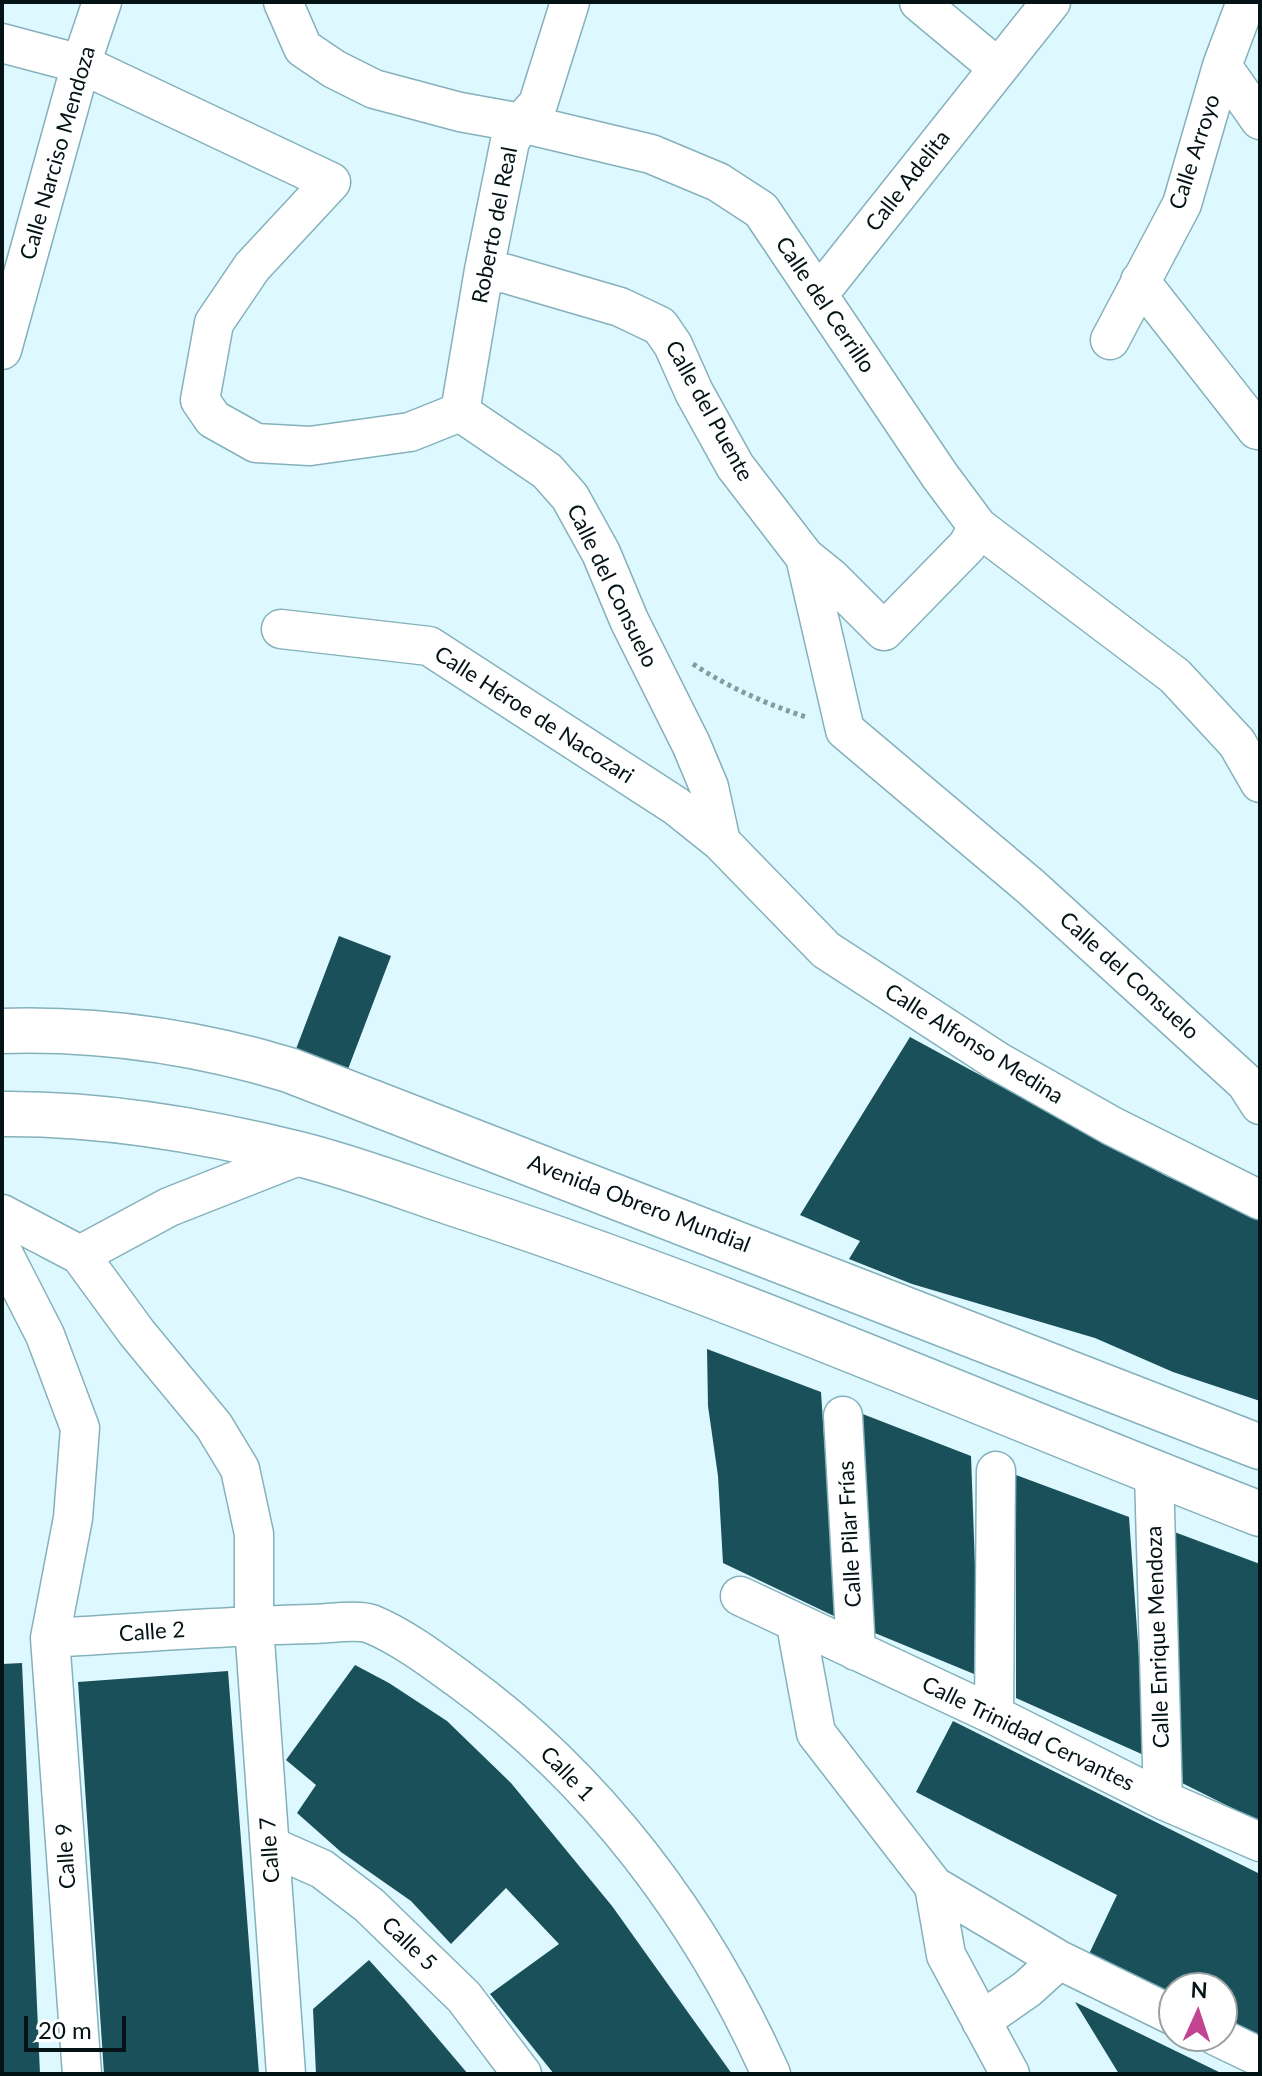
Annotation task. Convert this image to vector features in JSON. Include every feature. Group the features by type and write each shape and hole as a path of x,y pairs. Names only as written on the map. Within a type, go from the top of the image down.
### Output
{"main road":[{"name":"Avenida Obrero Mundial","path":"2,1031 116,1034 227,1052 289,1070 1260,1447"},
{"path":"2,1114 75,1115 213,1135 301,1155 545,1234 753,1309 1260,1514"}],"street":[{"name":"Calle Narciso Mendoza","path":"4,335 81,64 102,2"},
{"name":"Calle del Cerrillo","path":"283,2 303,48 334,69 374,89 460,112 651,154 718,182 761,210 940,476 978,527 1248,734 1260,783"},
{"name":"Roberto del Real","path":"460,412 510,141 538,104 570,2"},
{"path":"919,2 998,68"},
{"name":"Calle Adelita","path":"818,295 1051,2"},
{"name":"Calle Arroyo","path":"1110,340 1182,204 1222,66 1246,2"},
{"path":"2,43 81,64 331,182 252,267 214,323 200,400 213,419 256,443 310,446 410,432 460,412"},
{"path":"1222,66 1260,120"},
{"name":"Calle del Puente","path":"484,270 620,307 660,326 673,345 694,392 735,466 805,557 831,578 884,631 967,546 978,527"},
{"path":"1140,281 1257,430"},
{"name":"Calle del Consuelo","path":"460,412 547,471 570,497 601,553 629,620 691,744 709,787 721,842"},
{"path":"805,557 845,730"},
{"name":"Calle Héroe de Nacozari","path":"281,629 429,646 676,806 721,842"},
{"name":"Calle del Consuelo","path":"845,730 1031,887 1246,1083 1260,1105"},
{"name":"Calle Alfonso Medina","path":"721,842 826,950 997,1061 1112,1126 1260,1200"},
{"path":"2,1214 80,1255 169,1207 301,1155"},
{"name":"Calle 9","path":"2,1251 45,1335 80,1428 73,1518 50,1638 82,2074"},
{"name":"Calle 7","path":"80,1255 137,1333 214,1426 240,1469 254,1534 254,1626 286,2074"},
{"name":"Calle Pilar Frías","path":"843,1416 856,1651"},
{"path":"994,1715 996,1471"},
{"name":"Calle Enrique Mendoza","path":"1154,1473 1163,1800"},
{"name":"Calle Trinidad Cervantes","path":"740,1596 796,1625 994,1715 1163,1800 1260,1842"},
{"name":"Calle 1","path":"254,1626 369,1623 428,1656 506,1713 612,1820 657,1877 706,1947 771,2074"},
{"path":"796,1625 816,1733 934,1886 1059,1960 1158,2008"},
{"name":"Calle 2","path":"50,1638 254,1626"},
{"name":"Calle 5","path":"270,1846 322,1869 369,1905 464,1997 522,2074"},
{"path":"934,1886 946,1955 1010,2074"},
{"path":"981,2021 1027,1989 1059,1960"},
{"path":"1238,2046 1260,2057"}],"path":[{"path":"687,659 710,675 766,704 845,730"}],"building":[{"path":"339,936 391,956 345,1077 293,1057"},
{"path":"910,1037 1166,1176 1260,1218 1260,1401 1173,1372 1095,1338 912,1284 849,1259 860,1241 800,1215"},
{"path":"707,1349 821,1392 836,1617 723,1563 718,1476 708,1406"},
{"path":"860,1413 971,1456 976,1594 974,1674 870,1631"},
{"path":"1016,1475 1129,1517 1146,1756 1016,1698"},
{"path":"1169,1530 1260,1564 1260,1822 1170,1777"},
{"path":"22,1663 40,2074 2,2074 2,1664"},
{"path":"355,1665 447,1721 511,1783 612,1906 732,2074 554,2074 490,1994 559,1944 506,1888 451,1944 411,1901 341,1852 297,1813 316,1785 286,1760"},
{"path":"228,1671 259,2074 104,2074 78,1682"},
{"path":"953,1721 1260,1874 1260,2035 1238,2025 1238,1972 1158,1972 1158,1987 1089,1954 1117,1895 916,1792"},
{"path":"369,1960 468,2074 316,2074 313,2009"},
{"path":"1075,2002 1158,2042 1158,2052 1178,2052 1223,2074 1119,2074"}]}
